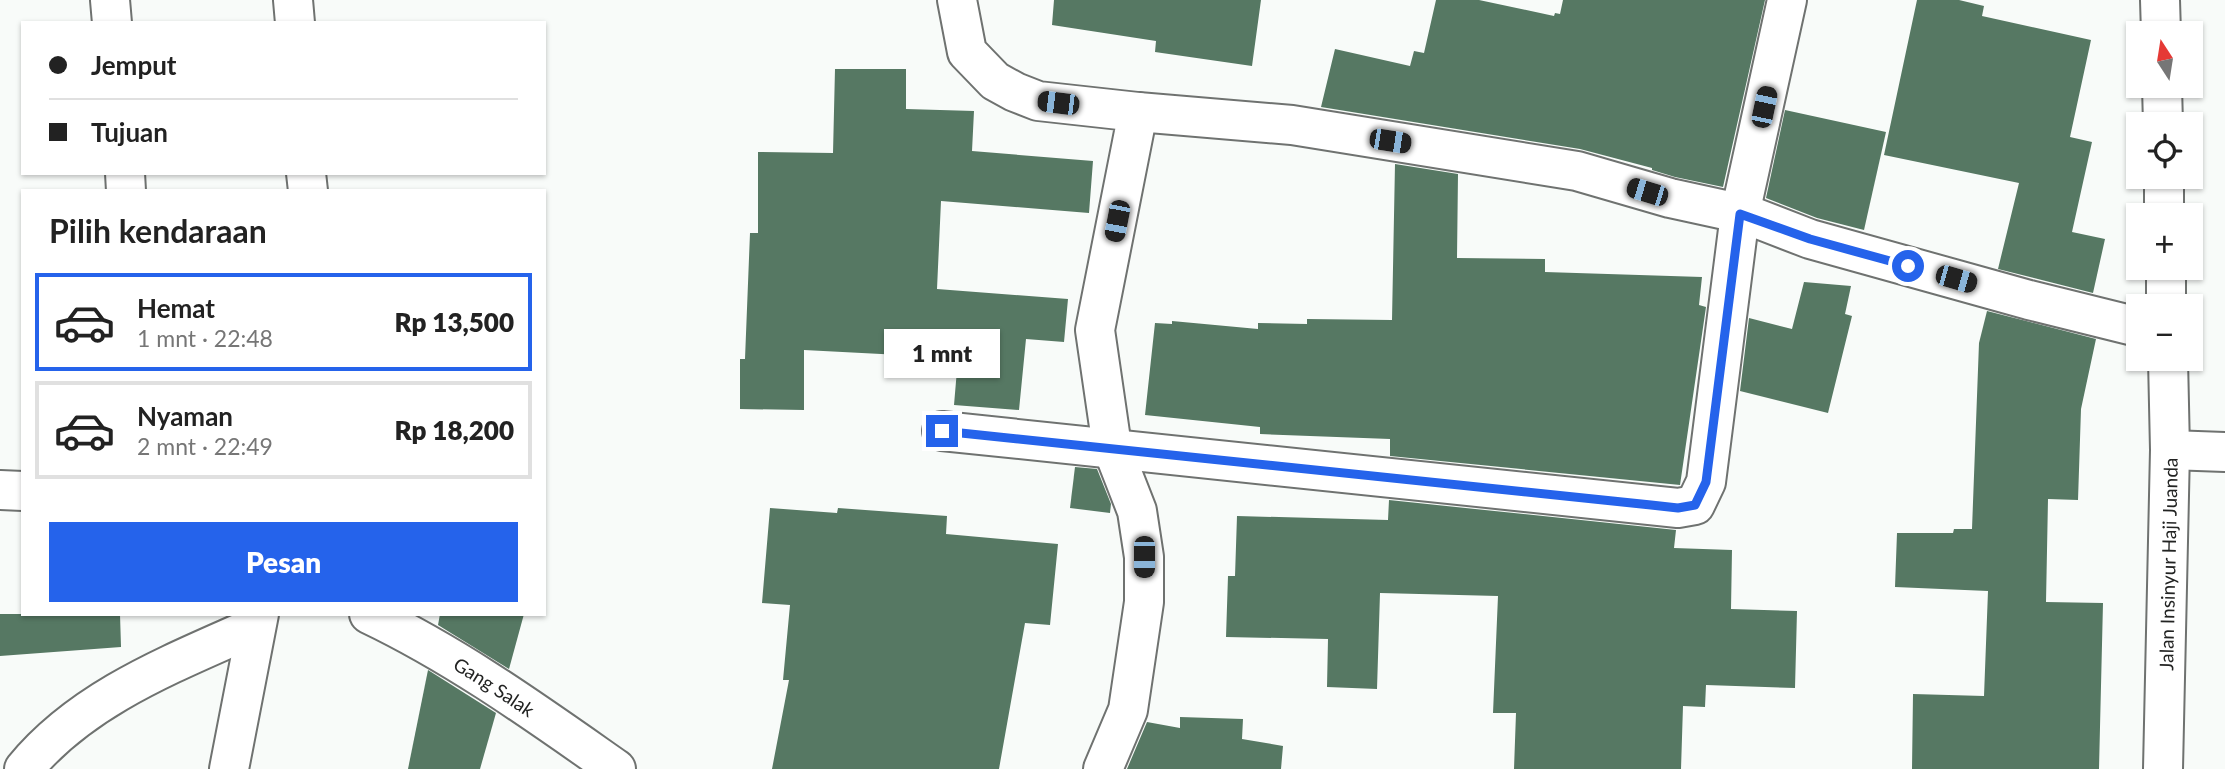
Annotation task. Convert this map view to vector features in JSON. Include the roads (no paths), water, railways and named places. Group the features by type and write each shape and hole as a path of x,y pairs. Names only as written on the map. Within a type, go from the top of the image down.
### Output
{"street":[{"path":"110,0 112,21"},
{"path":"293,0 295,21"},
{"path":"957,0 967,52 995,81 1038,101 1292,125 1577,171 1670,198 1740,214 1810,239 2126,324"},
{"path":"942,431 1678,508 1695,505 1706,482 1740,214 1787,0"},
{"path":"2160,0 2161,21"},
{"path":"1103,769 1128,710 1144,602 1144,557 1137,511 1112,447 1095,330 1138,112"},
{"name":"Jalan Insinyur Haji Juanda","path":"2163,769 2170,450 2168,371"},
{"path":"2170,450 2225,452"},
{"path":"0,491 21,491"},
{"name":"Gang Salak","path":"373,616 463,664 616,769"},
{"path":"24,769 39,751 91,707 258,620"},
{"path":"229,769 258,620"}]}
